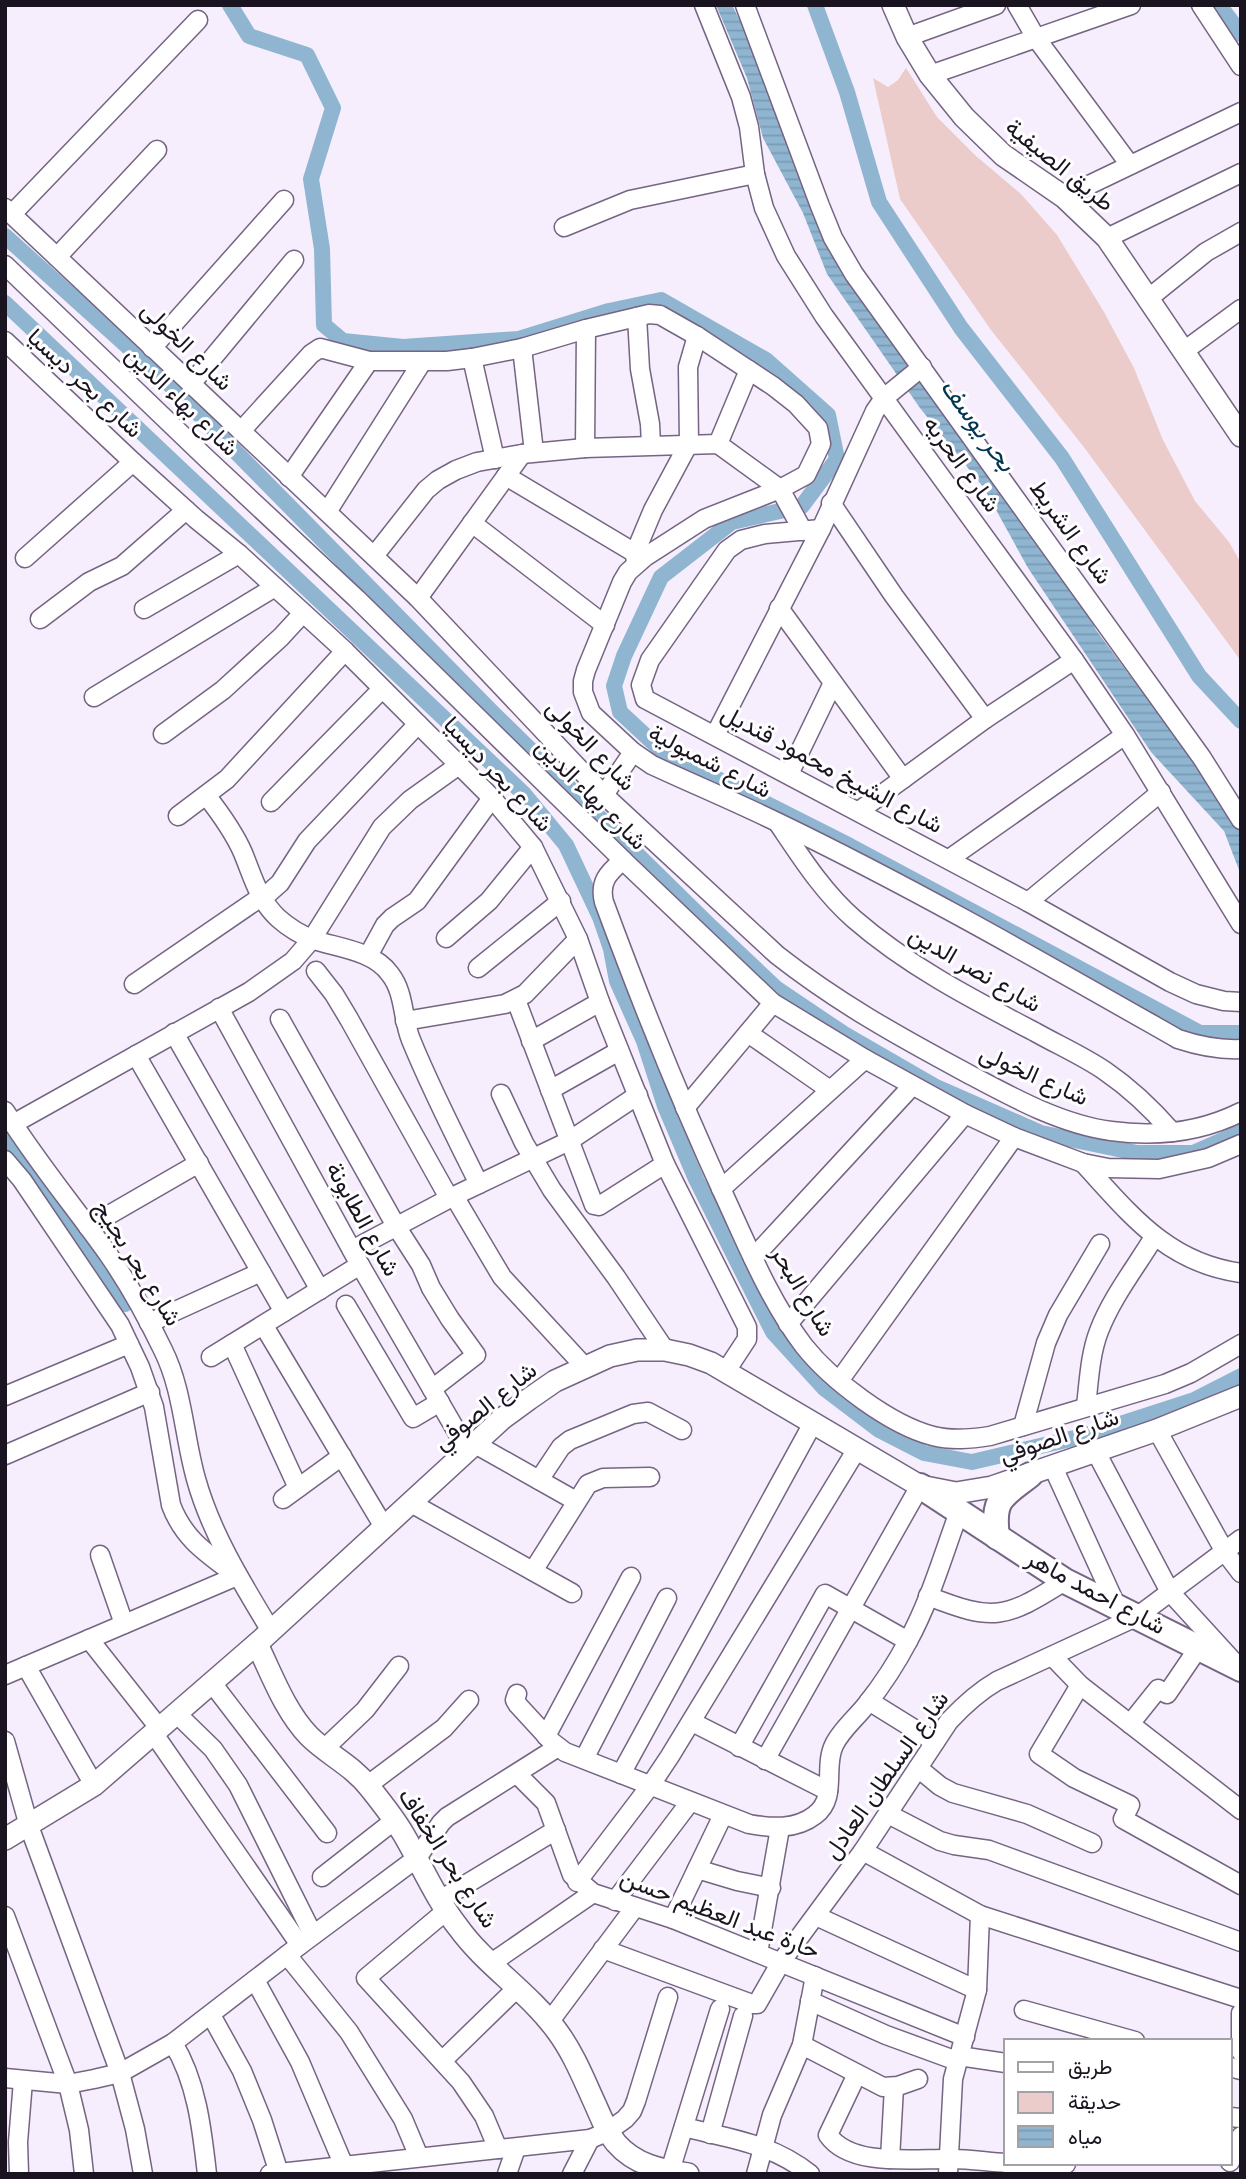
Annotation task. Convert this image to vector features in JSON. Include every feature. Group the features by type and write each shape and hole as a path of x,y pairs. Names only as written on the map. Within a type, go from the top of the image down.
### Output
{"main road":[{"path":"997,1537 995,1511 998,1503 1042,1471"},
{"name":"شارع احمد ماهر","path":"920,1486 1065,1581 1240,1668"}],"street":[{"name":"شارع الحريه","path":"704,5 741,97 749,127 755,174 767,218 786,256 824,316 1074,660 1125,735 1241,924"},
{"name":"شارع الشريط","path":"745,5 833,238 919,369 1202,758 1241,820"},
{"name":"طريق الصيفية","path":"893,5 907,37 930,75 955,107 983,137 1025,172 1064,197 1107,238 1239,429"},
{"path":"907,37 996,5"},
{"path":"1017,5 1036,38 1130,165"},
{"path":"930,75 1131,5"},
{"path":"1201,5 1241,66"},
{"path":"9,211 198,20"},
{"path":"1064,197 1241,112"},
{"path":"57,257 157,150"},
{"path":"1107,238 1241,173"},
{"path":"565,227 630,200 755,174"},
{"path":"152,348 284,200"},
{"name":"شارع الخولى","path":"9,211 418,598 604,795 777,955 825,991 866,1017 990,1085 1058,1116 1108,1131 1172,1132 1207,1126 1241,1112"},
{"path":"1149,298 1206,252 1241,232"},
{"path":"191,384 294,260"},
{"name":"شارع بهاء الدين","path":"5,265 357,599 773,1003 864,1059 965,1114 1014,1137 1083,1163 1121,1169 1184,1165 1241,1144"},
{"path":"1184,351 1241,309"},
{"name":"شارع شمبولية","path":"241,431 315,350 320,348 369,361 422,362 472,358 523,348 649,314 660,315 697,335 796,404 818,428 819,450 806,475 780,489 704,519 636,558 622,582 586,670 583,692 591,713 633,752 652,765 778,822 1046,964 1178,1039 1217,1049 1241,1049"},
{"path":"637,317 640,369 651,445"},
{"path":"585,448 586,329"},
{"path":"506,476 636,558 653,510 689,443 688,367 697,335"},
{"name":"شارع بحر ديسيا","path":"5,341 133,462 345,651 492,798 533,847 579,939 600,1002 665,1164 747,1326 747,1339 726,1371"},
{"path":"418,598 506,476 528,453 523,348"},
{"path":"472,358 495,459"},
{"path":"289,477 369,361"},
{"path":"327,512 422,362"},
{"path":"718,444 748,369"},
{"path":"715,734 821,529 868,425 884,398 919,369"},
{"path":"374,556 426,490 456,470 477,462 528,453 585,448 718,444 780,489 803,531"},
{"path":"25,558 133,462"},
{"path":"831,503 894,596 985,719"},
{"path":"40,619 89,583 122,566 186,510"},
{"path":"472,523 605,625"},
{"name":"شارع الشيخ محمود قنديل","path":"821,529 765,534 741,540 727,550 650,660 641,685 645,699 949,859 1170,982 1196,994 1241,1002"},
{"path":"144,610 239,554"},
{"path":"94,697 275,587"},
{"path":"779,608 903,779"},
{"path":"163,734 223,690 303,613"},
{"path":"178,816 227,779 345,651"},
{"path":"859,811 985,719 1074,660"},
{"path":"789,774 833,683"},
{"path":"271,802 382,689"},
{"path":"134,984 280,883 307,841 418,724"},
{"path":"949,859 1125,735"},
{"path":"604,795 633,752"},
{"path":"9,1118 136,1055 249,992 293,961 312,939 382,827 410,800 458,765"},
{"path":"1028,902 1161,792"},
{"path":"206,795 236,838 261,898 278,918 312,939 368,956 389,972 397,984 410,1038 433,1092 479,1184"},
{"path":"368,956 386,925 417,901 492,798"},
{"name":"شارع نصر الدين","path":"778,822 821,885 870,933 915,965 962,993 1105,1071 1152,1109 1172,1132"},
{"path":"446,938 489,901 533,847"},
{"name":"شارع البحر","path":"623,860 605,878 602,886 604,902 644,1010 753,1258 788,1324 805,1347 839,1381 873,1406 913,1429 951,1439 971,1439 990,1436 1165,1384 1191,1373 1241,1344"},
{"path":"478,968 561,901"},
{"path":"405,1021 516,1000 525,995 579,939"},
{"path":"316,971 345,1012 452,1197 502,1277 583,1366"},
{"path":"516,1000 596,1206 665,1164"},
{"path":"531,1041 600,1002"},
{"path":"685,1108 773,1003"},
{"name":"شارع الطابونة","path":"219,1008 356,1257 436,1395 472,1447"},
{"path":"279,1019 396,1226 421,1265 431,1288 476,1355 413,1418 346,1305"},
{"path":"174,1033 320,1290"},
{"path":"748,1033 830,1090"},
{"path":"550,1090 620,1051"},
{"path":"136,1055 284,1312"},
{"path":"721,1189 864,1059"},
{"path":"753,1258 912,1086"},
{"path":"501,1094 552,1190 665,1350"},
{"path":"211,1357 320,1290 396,1226 569,1140 638,1095"},
{"path":"788,1324 965,1114"},
{"name":"شارع بحر بجيج","path":"9,1118 121,1274 147,1319 170,1368 200,1490 264,1637"},
{"path":"839,1381 1014,1137"},
{"name":"شارع بحر بجيج","path":"5,1160 13,1182 120,1325 129,1343 150,1392 176,1519 194,1543 237,1576"},
{"path":"88,1227 199,1163"},
{"path":"1083,1163 1154,1237 1193,1259 1239,1269"},
{"path":"1086,1406 1098,1333 1106,1314 1154,1237"},
{"path":"1023,1426 1046,1343 1058,1315 1100,1244"},
{"path":"120,1325 147,1319 261,1272"},
{"path":"264,1326 384,1527"},
{"path":"5,1396 129,1343"},
{"path":"232,1344 298,1488"},
{"name":"شارع الصوفي","path":"5,1839 94,1785 264,1637 472,1447 529,1399 583,1366 610,1356 637,1350 665,1350 711,1363 920,1486 944,1492 968,1492 992,1487 1042,1471 1157,1430 1241,1396"},
{"path":"5,1455 150,1392"},
{"path":"539,1480 561,1447 569,1440 633,1414 648,1412 682,1430"},
{"path":"621,1774 813,1423"},
{"path":"160,1438 186,1429"},
{"path":"1157,1430 1225,1552 1241,1573"},
{"path":"472,1447 576,1501"},
{"path":"517,1773 542,1797 549,1809 569,1870 577,1882 650,1786 692,1722 857,1449"},
{"path":"1097,1452 1170,1592 1240,1668"},
{"path":"283,1499 342,1456"},
{"path":"1042,1471 1116,1605"},
{"path":"533,1571 583,1490 595,1480 650,1477"},
{"path":"765,1760 920,1486"},
{"path":"411,1503 572,1593"},
{"path":"517,1694 518,1705 552,1742 584,1759 749,1824 780,1828 800,1824 816,1815 824,1805 832,1749 836,1741 869,1701 908,1641 959,1512"},
{"name":"شارع السلطان العادل","path":"603,1949 754,2005 759,2003 781,1962 863,1851 949,1721 964,1704 997,1681 1138,1616 1241,1539"},
{"path":"100,1555 124,1625"},
{"path":"5,1675 237,1576"},
{"path":"19,2174 14,2080 68,2084 120,2073 173,2043 417,1858 447,1818 517,1773 552,1742 631,1577"},
{"path":"928,1596 974,1612 1000,1613 1031,1603 1065,1581"},
{"path":"739,1746 824,1595 828,1594 908,1641"},
{"path":"584,1759 667,1598"},
{"name":"شارع بحر الخفاف","path":"264,1637 295,1717 310,1737 355,1771 368,1785 395,1820 443,1905 467,1939 550,2021 575,2060 599,2136 628,2154 665,2171"},
{"path":"89,1639 157,1731 300,1945 349,2032 403,2119 419,2157"},
{"path":"1130,1724 1158,1689 1167,1694 1199,1647"},
{"path":"1053,1657 1080,1685 1241,1810"},
{"path":"26,1666 94,1785"},
{"path":"325,1748 365,1710 400,1666"},
{"path":"212,1683 327,1833"},
{"path":"1080,1685 1039,1754 1073,1778 1130,1805 1123,1819 1241,1885"},
{"path":"368,1785 444,1728 469,1700"},
{"path":"869,1701 935,1742"},
{"path":"177,1714 214,1749 238,1784 300,1945"},
{"path":"692,1722 828,1791"},
{"path":"5,1741 29,1826 120,2073 135,2129 143,2174"},
{"path":"918,1768 953,1793 1027,1814 1092,1843"},
{"path":"615,1901 690,1802"},
{"path":"888,1814 940,1841 989,1850 1241,1942"},
{"path":"673,1919 723,1815"},
{"path":"322,1877 395,1820"},
{"path":"758,1953 780,1828"},
{"path":"507,2174 507,2148 461,2082 366,1978 443,1905 556,1830"},
{"path":"863,1851 980,1915 1241,1999"},
{"path":"697,1869 771,1888"},
{"name":"حارة عبد العظيم حسن","path":"577,1882 593,1893 673,1919 965,2037"},
{"path":"490,1964 593,1893"},
{"path":"550,2021 635,1907"},
{"path":"948,2166 953,2079 977,1990 980,1915"},
{"path":"5,1916 68,2084 79,2130 84,2174"},
{"path":"816,1916 977,1990"},
{"path":"756,2174 772,2115 802,2045 815,1976"},
{"path":"255,1980 300,2062 344,2170"},
{"path":"442,2061 517,1988"},
{"path":"572,2174 599,2136 625,2119 636,2101 668,1997"},
{"path":"810,2001 886,2035 958,2058 1004,2063"},
{"path":"665,2171 684,2127 720,2009"},
{"path":"1024,2010 1079,2033 1121,2039"},
{"path":"1240,2043 1241,2013"},
{"path":"211,2015 242,2071 281,2173 389,2167 419,2157 599,2136"},
{"path":"710,2134 743,2017"},
{"path":"173,2043 184,2060 191,2081 202,2130 207,2174"},
{"path":"802,2045 877,2085 894,2087 918,2079"},
{"path":"857,2074 828,2137 844,2149 882,2164 948,2166 1004,2163"},
{"path":"882,2164 894,2087"},
{"path":"684,2127 762,2146 787,2158 810,2174"},
{"path":"1232,2158 1241,2136"},
{"path":"1030,2165 1056,2165"}],"green space":[{"path":"906,68 937,117 976,156 1021,194 1057,235 1104,312 1134,368 1163,440 1195,501 1229,542 1241,563 1241,661 1083,446 991,330 900,199 873,78 888,87 898,80"}],"water":[{"path":"716,5 732,5 769,77 819,222 1069,575 1096,630 1241,829 1241,875 1224,831 1151,752 1028,568 984,488 920,408 827,274 803,213 763,138 747,78"}],"waterway":[{"path":"230,5 249,36 307,55 333,108 311,179 322,249 324,325 343,341 403,347 519,339 609,311 661,300 766,360 828,415 837,459 802,506 732,522 661,577 624,656 614,686 620,712 662,751 850,846 1200,1033 1241,1033"},
{"path":"815,5 847,92 879,202 961,328 1062,458 1199,676 1241,721"},
{"path":"1219,5 1241,34"},
{"path":"5,236 166,381 492,712 777,989 844,1034 934,1086 1041,1133 1137,1153 1193,1153 1241,1132"},
{"path":"5,303 524,794 566,845 600,917 611,949 617,981 644,1041 665,1106 696,1179 773,1332 825,1389 879,1430 924,1453 972,1462 1083,1436 1194,1400 1241,1376"},
{"path":"5,1138 125,1304"}],"water label":[{"name":"بحر يوسف","path":"978,425"}]}
